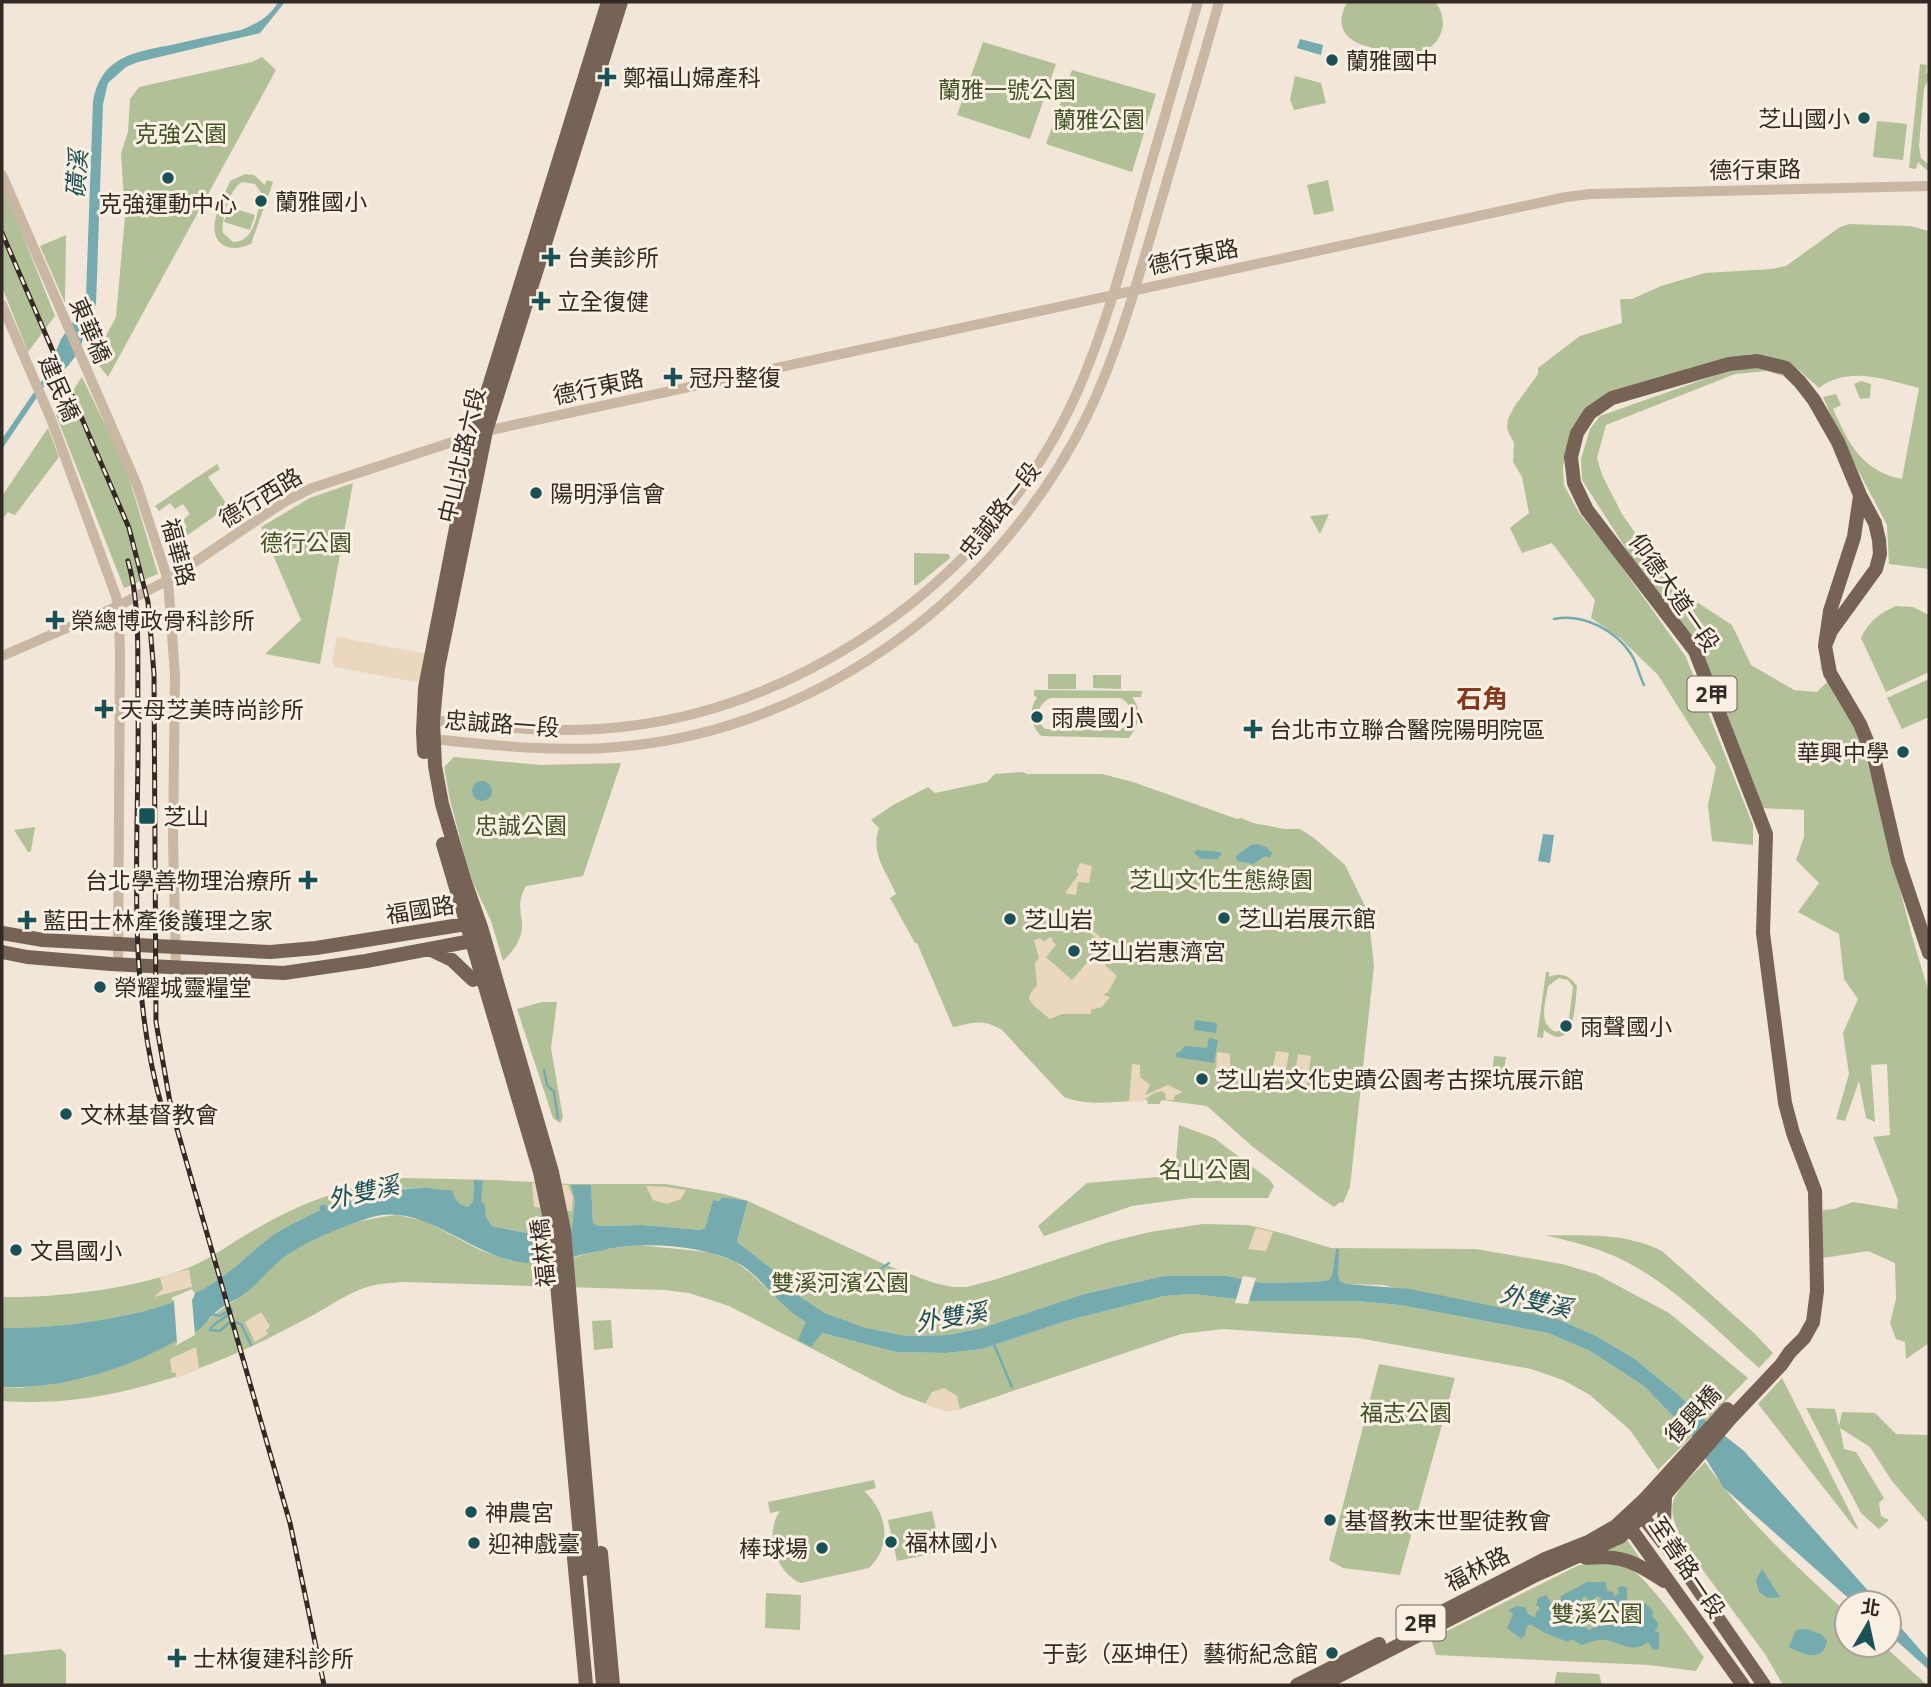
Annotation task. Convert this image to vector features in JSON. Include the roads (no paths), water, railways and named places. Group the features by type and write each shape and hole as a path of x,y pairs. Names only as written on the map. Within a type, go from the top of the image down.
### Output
{"main road":[{"name":"中山北路六段","path":"492,985 466,924 436,817 426,772 429,730 480,433 608,2"},
{"name":"中山北路六段","path":"480,433 621,2"},
{"name":"仰德大道一段","path":"1755,1386 1781,1365 1808,1332 1816,1308 1815,1191 1793,1133 1785,1103 1763,933 1766,834 1695,651 1587,510 1573,483 1571,457 1577,433 1590,413 1612,398 1730,364 1757,361 1786,368 1810,393 1838,442 1875,523 1880,554 1876,569 1832,631 1825,646"},
{"path":"1860,495 1854,537 1830,611 1825,646 1830,673 1860,724 1874,758 1898,861 1929,953"},
{"name":"中山北路六段","path":"429,730 442,804 481,927 492,985"},
{"name":"福國路","path":"2,933 37,939 236,951 296,950 466,924 481,927 473,940 318,970 284,973 41,959 5,950"},
{"path":"429,949 452,960 473,980"},
{"name":"福林橋","path":"492,985 552,1229 585,1525"},
{"name":"復興橋","path":"1668,1485 1755,1386"},
{"path":"1668,1485 1664,1523 1684,1569"},
{"name":"福林路","path":"1321,1685 1532,1577 1607,1545 1668,1485"},
{"name":"福林路","path":"1297,1685 1545,1559 1635,1520"},
{"name":"至善路一段","path":"1635,1520 1684,1569 1764,1685"},
{"name":"至善路一段","path":"1635,1520 1673,1588 1743,1685"},
{"path":"585,1525 595,1685"},
{"path":"585,1525 603,1685"},
{"path":"572,1543 586,1685"},
{"path":"601,1553 613,1685"},
{"path":"1574,1559 1610,1556 1627,1559 1673,1588"}],"street":[{"name":"忠誠路一段","path":"429,730 587,729 632,726 696,713 741,699 782,684 839,654 915,603 970,551 1009,506 1054,437 1074,398 1113,295 1198,2"},
{"name":"忠誠路一段","path":"429,730 542,749 632,746 694,734 758,714 814,691 857,667 901,637 965,585 1003,545 1054,477 1104,379 1135,290 1219,2"},
{"name":"東華橋","path":"2,175 102,408"},
{"name":"德行東路","path":"480,433 1579,195 1929,186"},
{"name":"建民橋","path":"2,305 51,419 118,606"},
{"name":"福華路","path":"102,408 136,485 168,580 174,675 176,968"},
{"name":"德行西路","path":"2,656 118,606 168,580 284,502 312,488 480,433"},
{"path":"118,606 118,964"}],"water":[{"name":"磺溪","path":"278,2 285,2 260,33 138,62 126,67 108,83 103,104 96,304 80,350 68,366 48,381 2,449 2,439 47,373 61,339 84,306 93,102 97,86 104,74 122,58 134,53 241,30 262,19"},
{"path":"1300,39 1323,45 1321,55 1297,48"},
{"path":"482,781 489,784 492,791 489,798 482,801 475,798 472,791 475,784"},
{"path":"1543,834 1554,835 1550,863 1538,861"},
{"path":"1258,844 1272,853 1270,858 1265,856 1253,864 1237,861 1236,856 1251,845"},
{"path":"1198,850 1222,854 1217,859 1202,859 1195,854"},
{"path":"1195,1020 1217,1023 1216,1033 1194,1030"},
{"path":"1209,1038 1218,1040 1214,1063 1176,1057 1176,1053 1185,1046 1207,1048"},
{"name":"外雙溪","path":"474,1180 483,1181 481,1201 492,1226 541,1236 571,1234 575,1201 571,1185 591,1185 593,1223 598,1226 643,1225 701,1230 705,1228 713,1200 719,1201 722,1197 748,1201 737,1242 781,1276 799,1296 825,1313 863,1327 907,1336 948,1335 982,1328 1084,1294 1164,1276 1227,1276 1262,1283 1329,1280 1336,1249 1339,1249 1338,1275 1340,1281 1347,1284 1410,1289 1557,1319 1598,1337 1635,1359 1744,1451 1867,1589 1838,1589 1723,1487 1692,1436 1644,1386 1590,1351 1548,1333 1400,1305 1356,1301 1253,1301 1193,1294 1164,1296 1066,1321 982,1349 947,1353 896,1352 822,1333 811,1347 798,1340 806,1322 784,1306 747,1269 720,1256 687,1248 652,1245 619,1247 545,1262 515,1261 494,1255 434,1225 393,1215 372,1217 351,1224 300,1247 192,1334 133,1362 68,1381 2,1387 2,1328 52,1326 106,1319 159,1307 184,1298 214,1283 274,1235 320,1210 320,1206 324,1204 329,1208 385,1192 423,1188 452,1190 457,1201 468,1207 473,1201"},
{"path":"1762,1569 1780,1597 1768,1598 1759,1592 1756,1580"},
{"path":"1587,1582 1606,1582 1607,1591 1613,1592 1615,1597 1619,1592 1617,1588 1627,1588 1627,1602 1645,1603 1653,1611 1652,1616 1658,1623 1657,1629 1654,1630 1659,1633 1659,1649 1653,1650 1648,1642 1637,1647 1601,1640 1582,1645 1571,1639 1568,1642 1545,1633 1530,1624 1521,1639 1507,1628 1513,1614 1508,1610 1517,1606 1525,1607 1528,1614 1535,1618 1539,1610 1539,1606 1536,1606 1538,1598 1546,1595 1550,1606 1557,1609 1561,1596","holes":["1586,1596 1588,1601 1593,1601 1597,1596 1601,1598 1600,1604 1604,1606 1620,1607 1620,1613 1626,1622 1598,1625 1589,1630 1570,1625 1572,1617 1577,1615 1583,1597"]},
{"path":"1807,1629 1821,1634 1827,1641 1825,1648 1817,1655 1789,1647 1796,1630"},
{"path":"1903,1630 1929,1660 1929,1670 1903,1647"}],"waterway":[{"path":"1554,619 1588,621 1608,631 1631,654 1644,685"},
{"path":"544,1070 547,1085 554,1092 558,1118"},
{"path":"796,1292 879,1270 889,1263"},
{"path":"211,1314 220,1316 231,1309 232,1311 210,1330 220,1331 231,1321 241,1324 251,1345"},
{"path":"993,1342 1012,1387"}],"railway":[{"path":"2,233 129,528 148,602 154,674 156,1022 171,1108 290,1523 324,1685"},
{"path":"128,561 138,632 138,960 151,1061 163,1111"}],"place":[{"name":"蘭雅國中","path":"1332,60"},
{"name":"鄭福山婦產科","path":"607,77"},
{"name":"芝山國小","path":"1864,118"},
{"name":"克強運動中心","path":"168,178"},
{"name":"蘭雅國小","path":"261,201"},
{"name":"台美診所","path":"551,257"},
{"name":"立全復健","path":"541,301"},
{"name":"冠丹整復","path":"673,377"},
{"name":"陽明淨信會","path":"536,493"},
{"name":"榮總博政骨科診所","path":"55,620"},
{"name":"天母芝美時尚診所","path":"104,709"},
{"name":"雨農國小","path":"1037,717"},
{"name":"台北市立聯合醫院陽明院區","path":"1253,729"},
{"name":"華興中學","path":"1903,752"},
{"name":"芝山","path":"147,816"},
{"name":"台北學善物理治療所","path":"308,880"},
{"name":"芝山岩展示館","path":"1224,918"},
{"name":"芝山岩","path":"1010,919"},
{"name":"藍田士林產後護理之家","path":"27,920"},
{"name":"芝山岩惠濟宮","path":"1074,951"},
{"name":"榮耀城靈糧堂","path":"100,987"},
{"name":"雨聲國小","path":"1566,1026"},
{"name":"芝山岩文化史蹟公園考古探坑展示館","path":"1202,1079"},
{"name":"文林基督教會","path":"66,1114"},
{"name":"文昌國小","path":"16,1250"},
{"name":"神農宮","path":"471,1512"},
{"name":"基督教末世聖徒教會","path":"1330,1520"},
{"name":"福林國小","path":"891,1542"},
{"name":"迎神戲臺","path":"474,1543"},
{"name":"棒球場","path":"822,1548"},
{"name":"于彭（巫坤任）藝術紀念館","path":"1332,1653"},
{"name":"士林復建科診所","path":"177,1658"}],"district":[{"name":"石角","path":"1482,698"}],"park label":[{"name":"蘭雅一號公園","path":"1007,89"},
{"name":"蘭雅公園","path":"1099,119"},
{"name":"克強公園","path":"181,133"},
{"name":"德行公園","path":"306,542"},
{"name":"忠誠公園","path":"521,825"},
{"name":"芝山文化生態綠園","path":"1221,879"},
{"name":"名山公園","path":"1205,1169"},
{"name":"雙溪河濱公園","path":"840,1282"},
{"name":"福志公園","path":"1406,1412"},
{"name":"雙溪公園","path":"1597,1613"}]}
